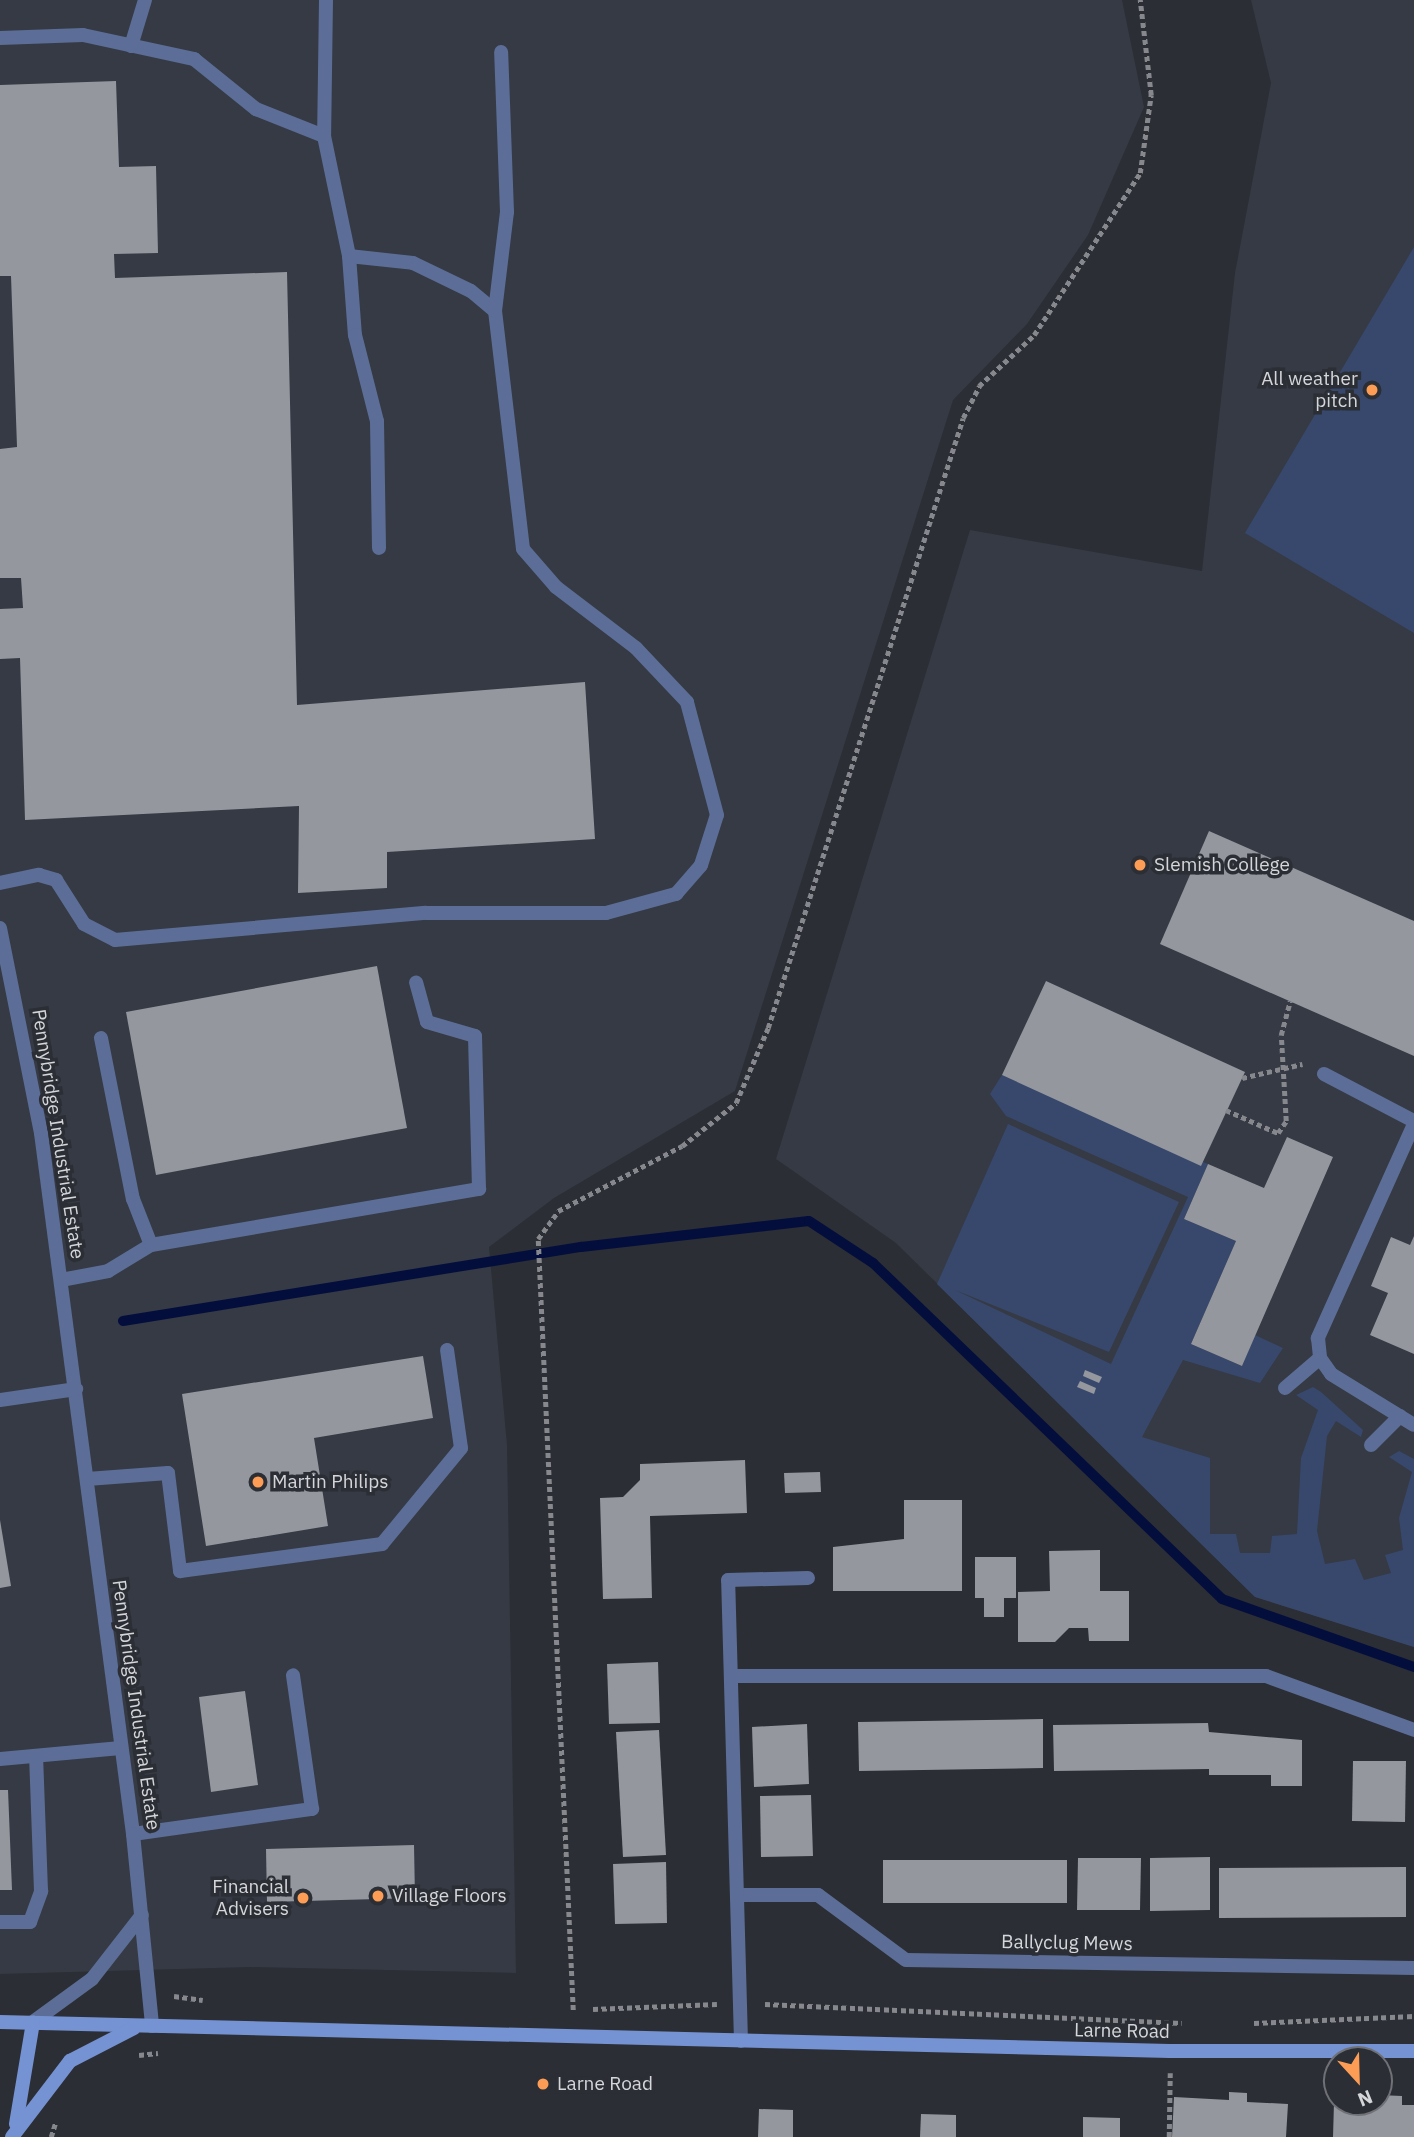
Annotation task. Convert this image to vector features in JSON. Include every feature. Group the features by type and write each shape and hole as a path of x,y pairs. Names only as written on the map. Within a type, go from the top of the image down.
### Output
{"street":[{"path":"131,46 145,0"},
{"path":"326,0 324,136 349,256 355,335 377,421 379,548"},
{"path":"0,38 83,35 194,59 256,109 324,136"},
{"path":"0,883 39,875 56,880 83,923 115,940 426,913 606,913 676,894 701,865 717,815 687,702 636,648 556,587 523,549 495,312 507,212 501,52"},
{"path":"349,256 413,263 471,290 495,312"},
{"name":"Pennybridge Industrial Estate","path":"0,929 61,1280 76,1389 134,1835 148,1994 146,2026"},
{"path":"61,1280 108,1271 151,1245 479,1189 475,1036 427,1022 416,982"},
{"path":"101,1038 133,1199 151,1245"},
{"path":"1324,1074 1414,1122 1329,1302 1318,1338 1320,1358 1331,1374 1414,1426"},
{"path":"87,1479 168,1473 180,1571 382,1544 461,1448 447,1350"},
{"path":"1285,1388 1320,1358"},
{"path":"0,1401 76,1389"},
{"path":"1371,1445 1399,1416"},
{"path":"741,2041 740,1895 729,1580 808,1578"},
{"path":"134,1835 312,1809 293,1675"},
{"path":"733,1676 1266,1676 1414,1730"},
{"path":"0,1759 121,1748"},
{"path":"0,1922 30,1922 41,1891 36,1756"},
{"name":"Ballyclug Mews","path":"740,1895 818,1895 906,1960 1414,1968"},
{"path":"14,2133 33,2022 92,1979 142,1915"},
{"name":"Larne Road","path":"0,2022 1170,2051 1414,2051"},
{"path":"14,2133 70,2061 146,2026"}],"path":[{"path":"573,2010 538,1239 558,1211 682,1146 736,1103 768,1028 963,418 979,386 1034,335 1140,173 1151,95 1140,0"},
{"path":"1226,1110 1278,1133 1286,1121 1281,1035 1290,1001"},
{"path":"1242,1078 1285,1070 1304,1063 1324,1074"},
{"path":"148,1994 213,2001"},
{"path":"560,2009 740,2003 1191,2024"},
{"path":"1245,2024 1414,2016"},
{"path":"135,2056 170,2051"},
{"path":"1169,2137 1170,2051"},
{"path":"51,2137 56,2118"}],"shaded area":[{"path":"0,0 1122,0 1144,107 1088,235 1027,324 953,400 735,1091 554,1198 489,1247 507,1445 516,1973 249,1967 0,1974"},
{"name":"Slemish College","path":"1251,0 1414,0 1414,1647 1255,1597 896,1243 776,1159 970,530 1202,571 1235,273 1271,83"},
{"name":"All weather pitch","path":"1414,247 1414,633 1245,533"},
{"path":"1002,1075 1208,1164 1184,1219 1236,1241 1191,1344 1242,1366 1255,1335 1283,1348 1260,1383 1183,1360 1142,1437 1210,1458 1210,1534 1236,1534 1240,1553 1270,1553 1272,1536 1297,1534 1301,1458 1318,1410 1296,1395 1313,1387 1321,1392 1363,1430 1361,1437 1336,1421 1327,1436 1317,1531 1325,1564 1355,1559 1364,1580 1391,1573 1385,1555 1403,1550 1399,1518 1412,1472 1389,1457 1399,1451 1414,1459 1414,1647 1255,1597 937,1284 1008,1124 1179,1202 1109,1352 955,1290 1111,1364 1188,1197 1006,1116 990,1094"}],"building":[{"path":"116,81 119,167 156,166 158,253 114,254 115,278 287,272 297,705 585,682 595,839 387,852 387,888 298,893 299,806 25,820 20,658 0,659 0,609 23,608 21,578 0,578 0,449 17,447 11,276 0,276 0,85"},
{"path":"1209,831 1414,921 1414,1056 1160,944"},
{"path":"377,966 407,1128 156,1175 126,1012"},
{"path":"1046,981 1245,1072 1201,1166 1002,1075"},
{"path":"1287,1137 1333,1157 1242,1366 1191,1344 1236,1241 1184,1219 1208,1164 1264,1188"},
{"path":"1414,1236 1414,1354 1370,1335 1388,1293 1371,1286 1391,1237 1410,1245"},
{"name":"Martin Philips","path":"423,1356 433,1418 314,1438 328,1526 206,1546 182,1394"},
{"path":"1085,1370 1102,1377 1099,1383 1083,1376"},
{"path":"1080,1381 1096,1388 1094,1394 1077,1387"},
{"path":"745,1460 747,1513 650,1516 652,1598 603,1599 600,1498 623,1497 640,1480 640,1464"},
{"path":"820,1472 821,1492 785,1493 784,1473"},
{"path":"904,1500 962,1500 962,1591 833,1591 833,1547 904,1539"},
{"path":"0,1520 11,1586 0,1588"},
{"path":"1100,1550 1100,1591 1129,1591 1129,1641 1089,1641 1088,1628 1069,1628 1055,1642 1018,1642 1018,1592 1050,1591 1049,1551"},
{"path":"975,1557 1016,1557 1016,1598 1004,1598 1004,1617 984,1617 984,1598 975,1598"},
{"path":"658,1662 660,1723 609,1724 607,1664"},
{"path":"245,1691 258,1785 211,1792 199,1697"},
{"path":"1043,1719 1043,1768 859,1771 858,1722"},
{"path":"1208,1723 1209,1732 1302,1740 1302,1786 1271,1786 1271,1775 1209,1775 1209,1769 1054,1771 1053,1725"},
{"path":"807,1724 809,1784 754,1787 752,1727"},
{"path":"659,1730 666,1855 623,1857 616,1732"},
{"path":"1353,1761 1406,1761 1405,1822 1352,1821"},
{"path":"0,1790 8,1790 12,1890 0,1890"},
{"path":"811,1795 813,1856 761,1857 760,1796"},
{"path":"414,1845 415,1898 267,1902 266,1849"},
{"path":"1210,1857 1210,1910 1150,1911 1150,1858"},
{"path":"1078,1858 1141,1858 1140,1910 1077,1910"},
{"path":"883,1860 1067,1860 1067,1903 883,1903"},
{"path":"666,1862 667,1923 615,1924 613,1864"},
{"path":"1406,1867 1406,1917 1219,1918 1219,1868"},
{"path":"1229,2092 1247,2093 1247,2102 1288,2104 1286,2137 1172,2137 1174,2097 1229,2100"},
{"path":"1393,2096 1402,2096 1402,2105 1414,2105 1414,2137 1333,2137 1334,2116 1393,2116"},
{"path":"759,2109 793,2110 793,2137 758,2137"},
{"path":"921,2114 956,2115 956,2137 920,2137"},
{"path":"1083,2117 1120,2118 1120,2137 1083,2137"}],"waterway":[{"path":"123,1321 581,1247 809,1221 873,1263 1222,1599 1414,1667"}],"place":[{"name":"All weather pitch","path":"1372,390"},
{"name":"Slemish College","path":"1140,865"},
{"name":"Martin Philips","path":"258,1482"},
{"name":"Village Floors","path":"378,1896"},
{"name":"Financial Advisers","path":"303,1898"},
{"name":"Larne Road","path":"543,2084"}]}
